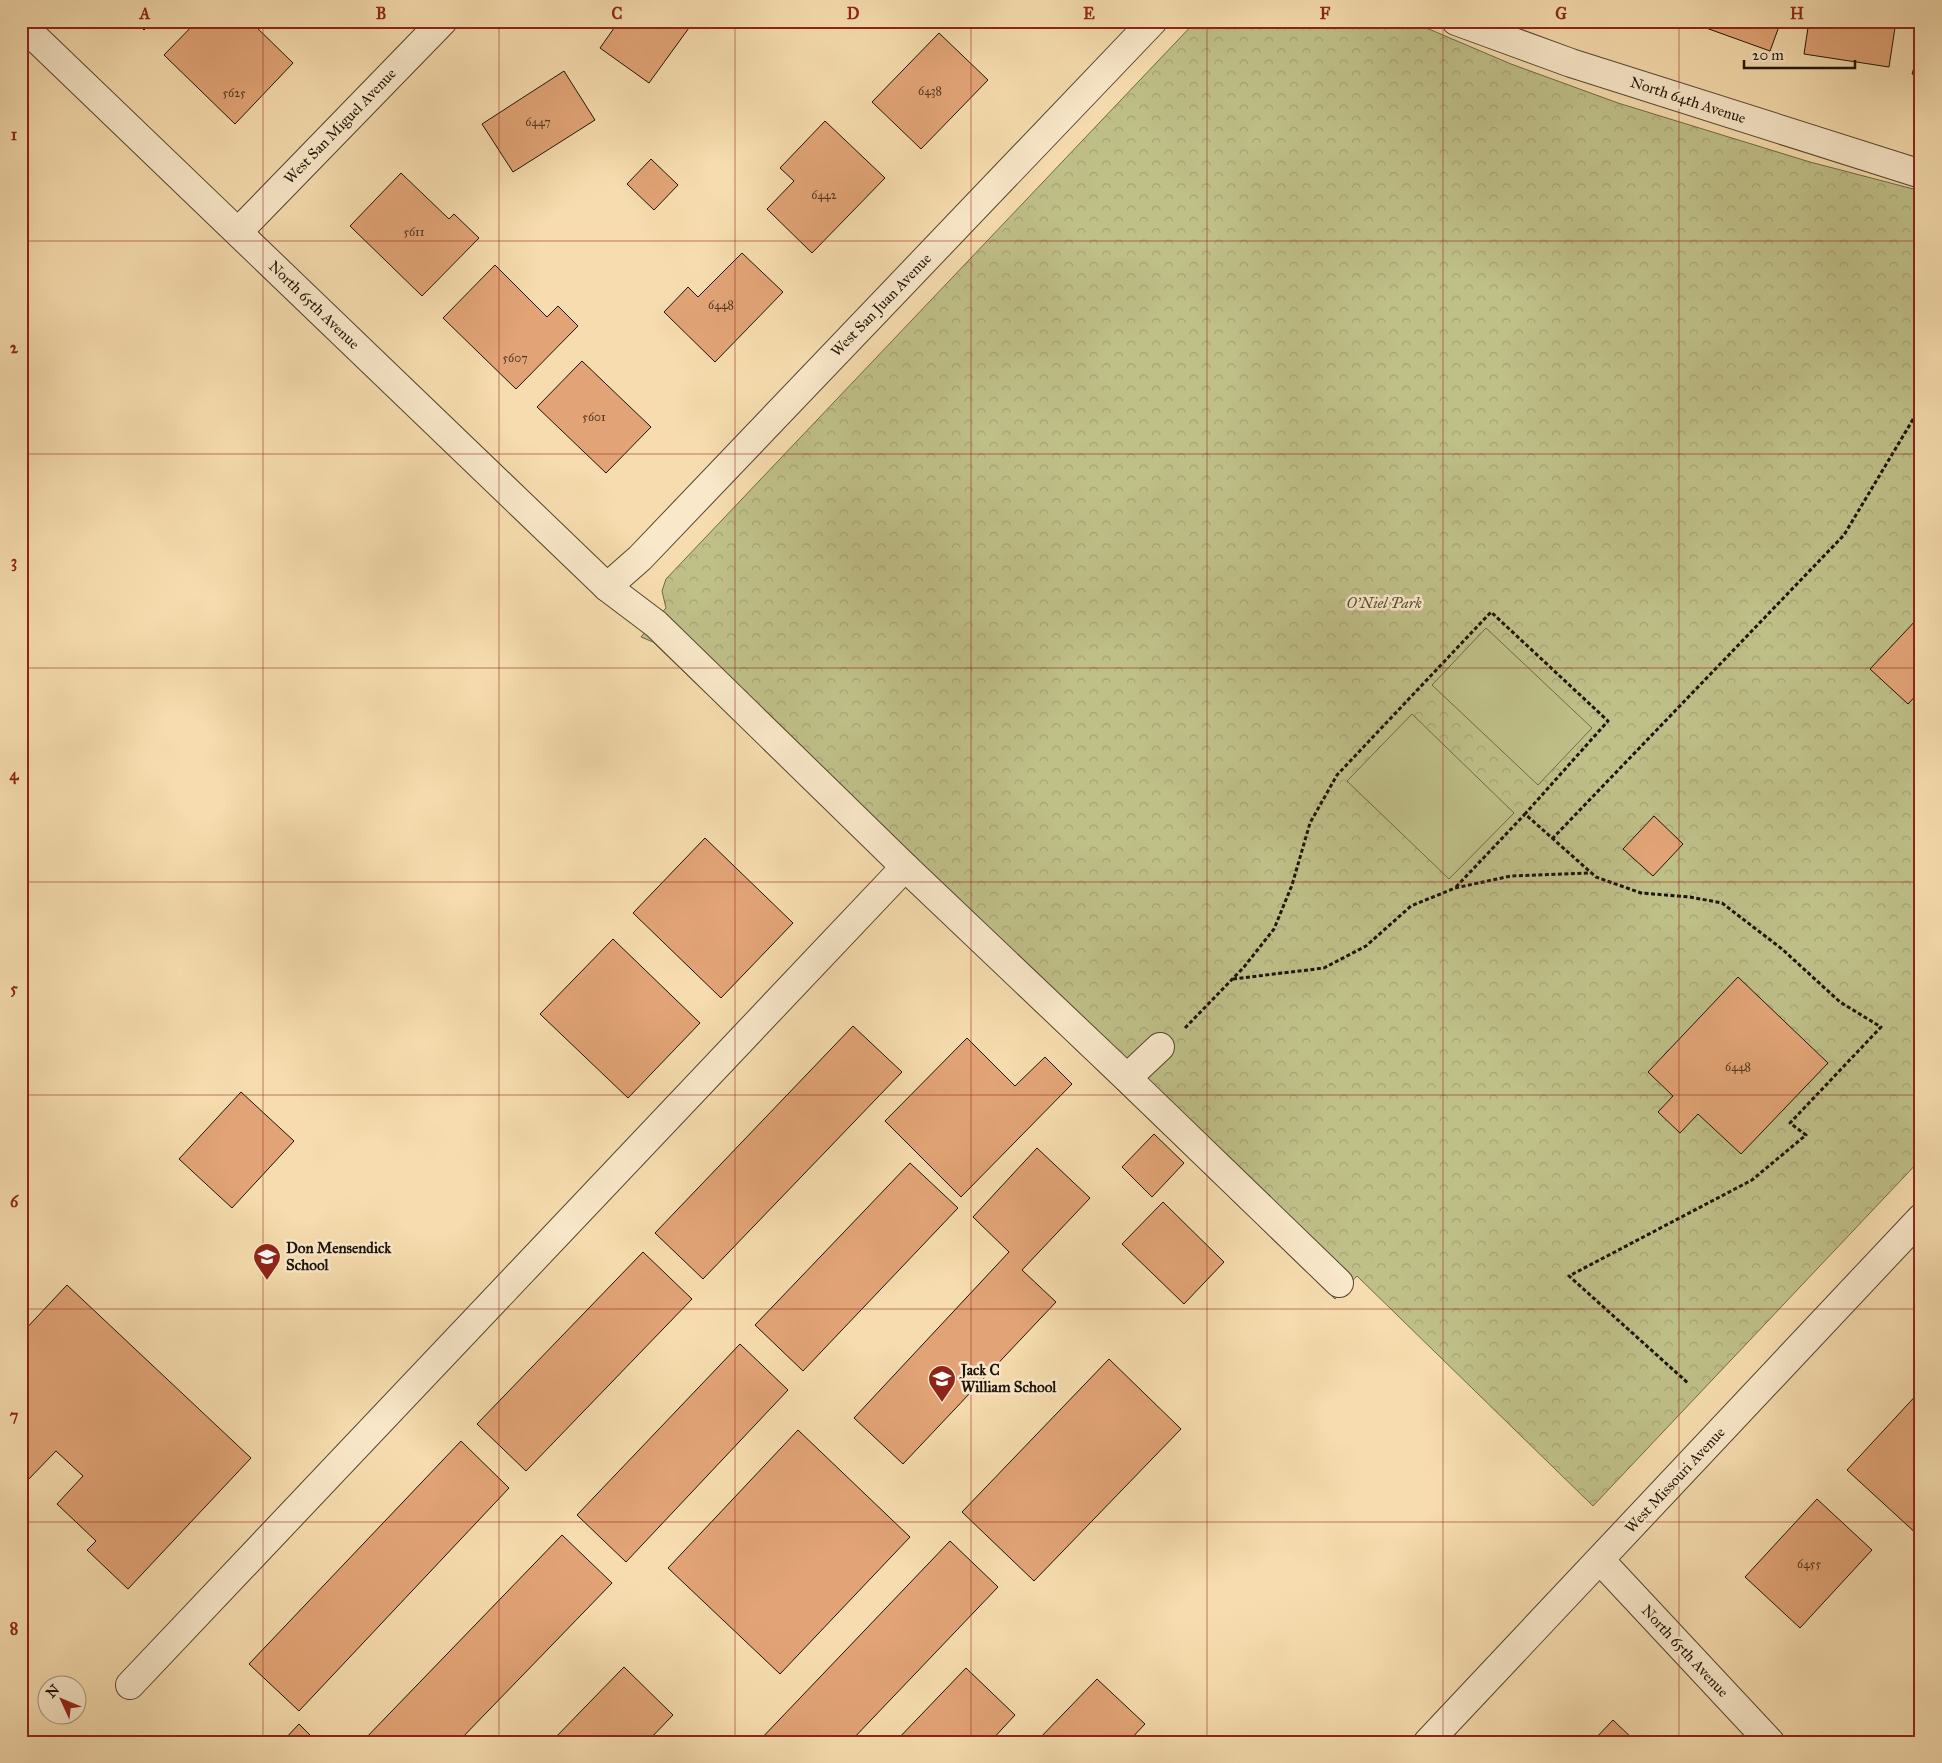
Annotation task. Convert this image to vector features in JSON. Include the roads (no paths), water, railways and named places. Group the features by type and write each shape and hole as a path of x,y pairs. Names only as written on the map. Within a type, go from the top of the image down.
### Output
{"street":[{"name":"West San Miguel Avenue","path":"238,232 443,21"},
{"name":"West San Juan Avenue","path":"607,587 640,558 1153,21"},
{"name":"North 64th Avenue","path":"1456,21 1571,63 1921,174"},
{"name":"North 65th Avenue","path":"21,24 607,587 656,624 905,867 1339,1283"},
{"path":"130,1685 905,867"},
{"path":"1127,1078 1160,1047"},
{"name":"West Missouri Avenue","path":"1428,1742 1921,1218"},
{"name":"North 65th Avenue","path":"1600,1560 1770,1742"}],"place":[{"name":"Don Mensendick School","path":"267,1281"},
{"name":"Jack C William School","path":"942,1403"}],"park label":[{"name":"O'Niel Park","path":"1384,603"}]}
